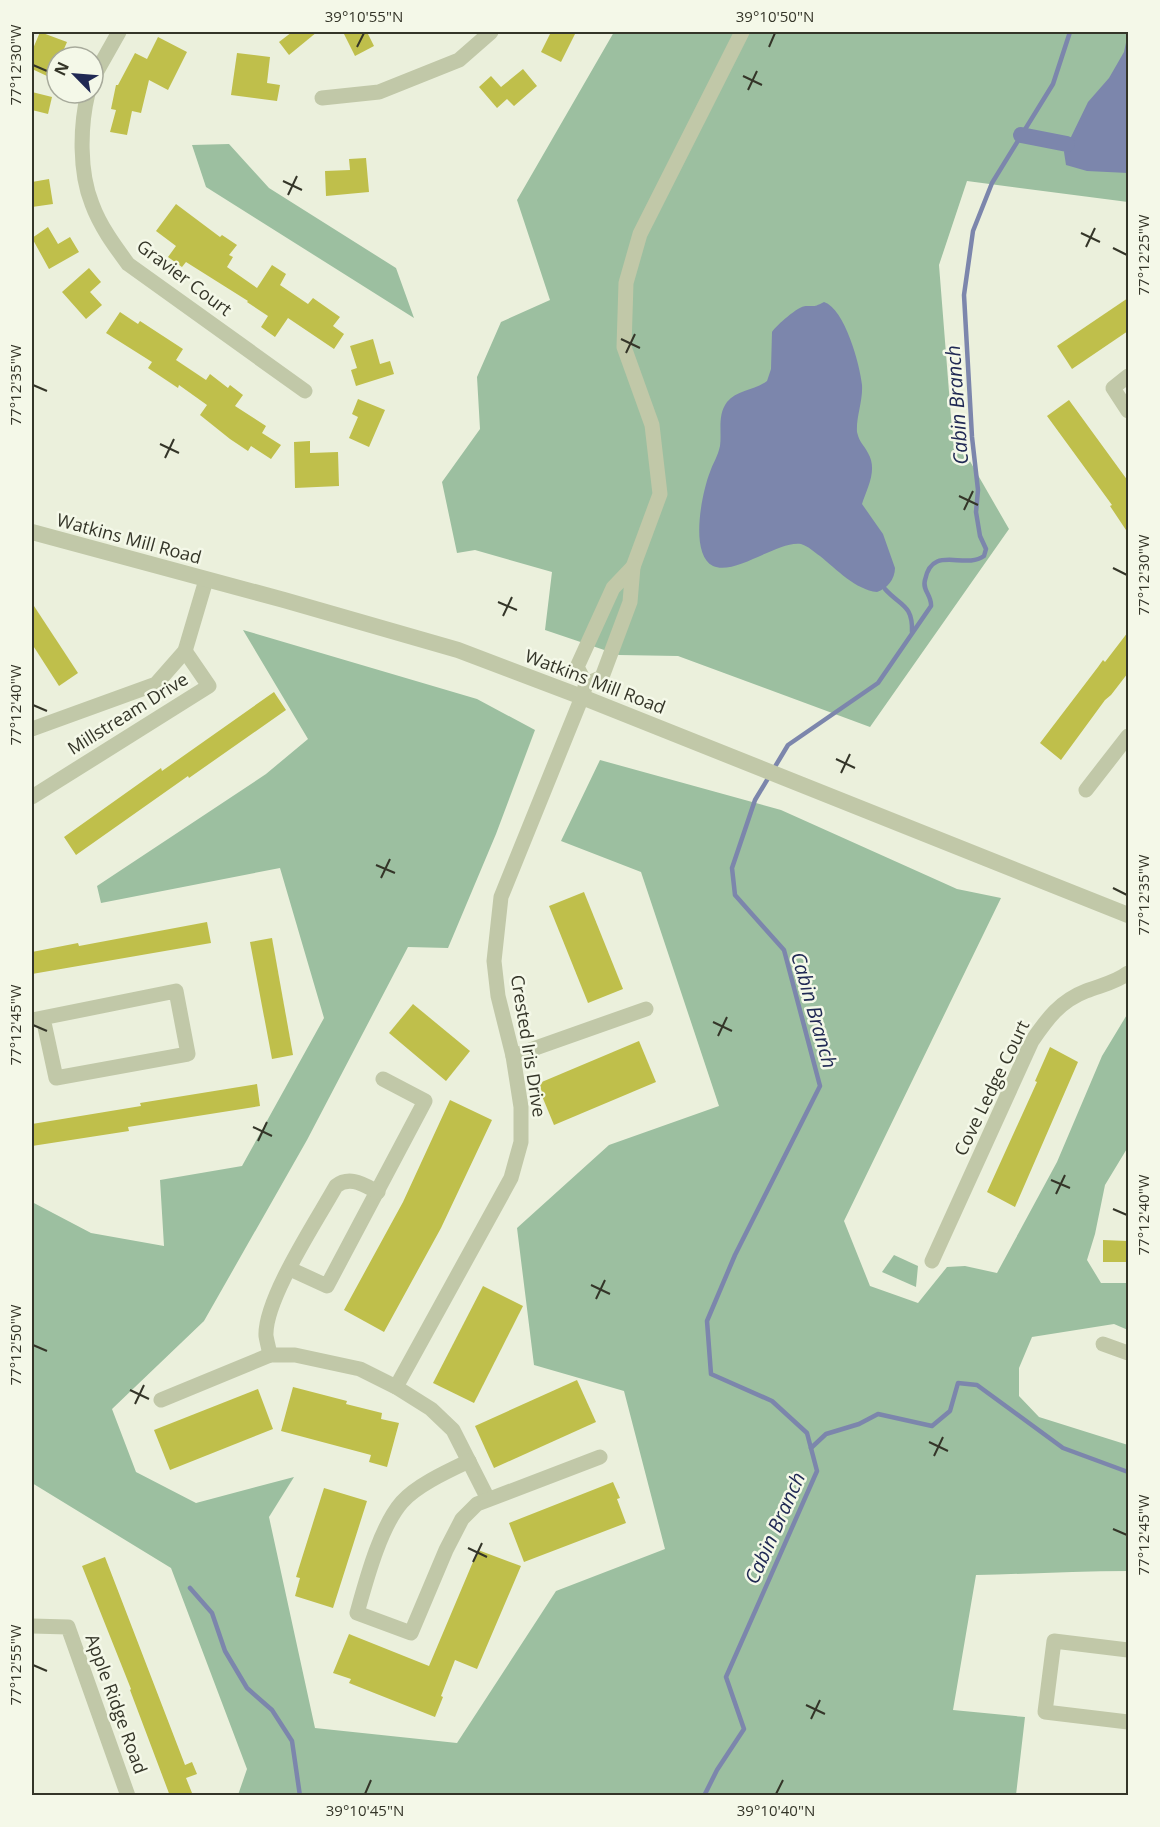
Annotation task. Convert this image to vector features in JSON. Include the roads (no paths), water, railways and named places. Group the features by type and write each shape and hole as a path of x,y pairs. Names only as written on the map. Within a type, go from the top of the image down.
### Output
{"street":[{"path":"105,57 119,32"},
{"path":"322,98 379,92 459,60 491,32"},
{"path":"633,567 613,588 577,667 584,691 602,677 630,602 633,567 660,494 652,425 624,347 626,283 640,234 742,32"},
{"name":"Gravier Court","path":"85,105 82,118 83,160 91,203 109,239 128,264 305,391"},
{"path":"1128,376 1113,388 1128,411"},
{"name":"Watkins Mill Road","path":"32,532 421,638 584,691 733,757 1128,915"},
{"name":"Millstream Drive","path":"32,729 156,684 185,651 206,580"},
{"name":"Millstream Drive","path":"32,796 209,686 185,651"},
{"name":"Crested Iris Drive","path":"396,1387 511,1178 517,1161 521,1142 521,1107 513,1056 498,996 494,961 501,897 584,691"},
{"path":"1086,790 1128,736"},
{"name":"Cove Ledge Court","path":"932,1261 1032,1041 1056,1008 1086,990 1118,981 1128,973"},
{"path":"176,991 188,1054 56,1078 37,1019 176,991"},
{"path":"513,1056 646,1009"},
{"path":"290,1269 327,1286 425,1101 382,1079"},
{"path":"270,1354 266,1336 269,1316 278,1292 336,1186 342,1181 359,1183 378,1192"},
{"path":"1103,1344 1128,1353"},
{"path":"161,1400 270,1354 295,1355 360,1370 396,1387 431,1409 453,1430 488,1499"},
{"path":"468,1461 436,1476 402,1502 387,1527 368,1573 357,1613 411,1633 446,1550 462,1520 477,1504 600,1457"},
{"name":"Apple Ridge Road","path":"32,1626 68,1627 128,1796"},
{"path":"1128,1650 1054,1641 1045,1712 1128,1722"}],"water":[{"path":"1128,33 1128,173 1087,171 1066,165 1064,152 1071,137 1088,102 1109,78 1124,52"},
{"path":"824,302 839,315 845,326 861,376 862,391 857,432 871,459 872,466 871,479 862,504 883,534 895,568 890,583 877,592 854,583 811,549 801,544 781,547 745,562 722,568 713,566 701,549 699,536 701,507 707,481 720,446 721,418 724,407 731,398 767,381 771,369 772,332 798,309"}],"waterway":[{"name":"Cabin Branch","path":"704,1796 717,1770 744,1729 726,1677 817,1471 807,1433 772,1401 711,1374 707,1321 735,1255 820,1086 784,950 735,895 732,868 755,800 788,745 878,683 931,606 924,584 929,569 941,560 967,561 984,556 986,549 980,536 976,512 978,490 972,437 964,295 973,231 992,183 1053,84 1070,32"},
{"path":"1021,135 1067,144"},
{"path":"885,589 908,611 912,632"},
{"path":"811,1448 826,1434 859,1424 878,1414 932,1426 950,1411 958,1383 977,1385 1063,1448 1128,1472"},
{"path":"190,1588 212,1613 225,1651 247,1688 272,1710 292,1741 300,1796"}]}
